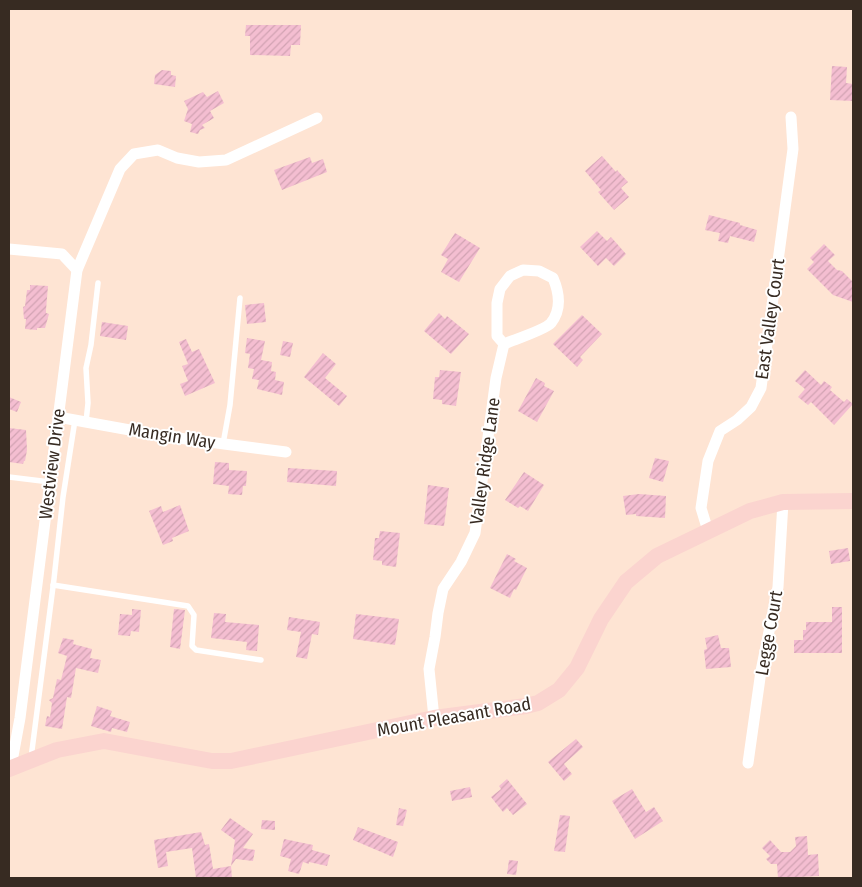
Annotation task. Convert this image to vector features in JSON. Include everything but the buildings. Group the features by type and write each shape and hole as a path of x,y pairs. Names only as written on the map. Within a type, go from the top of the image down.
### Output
{"street":[{"name":"East Valley Court","path":"708,531 702,508 708,461 720,431 737,420 751,407 761,388 793,149 791,117"},
{"name":"Westview Drive","path":"10,768 20,718 77,270 120,169 134,154 158,150 177,158 199,162 226,160 317,118"},
{"path":"9,249 62,254 77,270"},
{"path":"523,270 539,272 553,278 559,292 557,310 550,324 504,344 497,336 497,303 500,288 510,276 523,270"},
{"name":"Valley Ridge Lane","path":"434,718 429,669 436,637 438,613 443,589 461,562 475,533 496,378 504,344"},
{"name":"Mangin Way","path":"58,417 163,436 286,452"},
{"name":"Mount Pleasant Road","path":"10,768 57,750 104,741 212,761 231,761 434,718 526,706 538,702 558,690 577,668 601,619 626,582 657,556 750,511 783,502 853,501"},
{"name":"Legge Court","path":"748,763 762,671 778,587 783,502"}],"lane":[{"path":"31,760 62,497 80,421 88,403 86,368 91,345 98,283"},
{"path":"223,444 230,405 240,298"},
{"path":"9,477 50,482"},
{"path":"53,585 188,606 194,615 192,646 196,650 261,660"}]}
